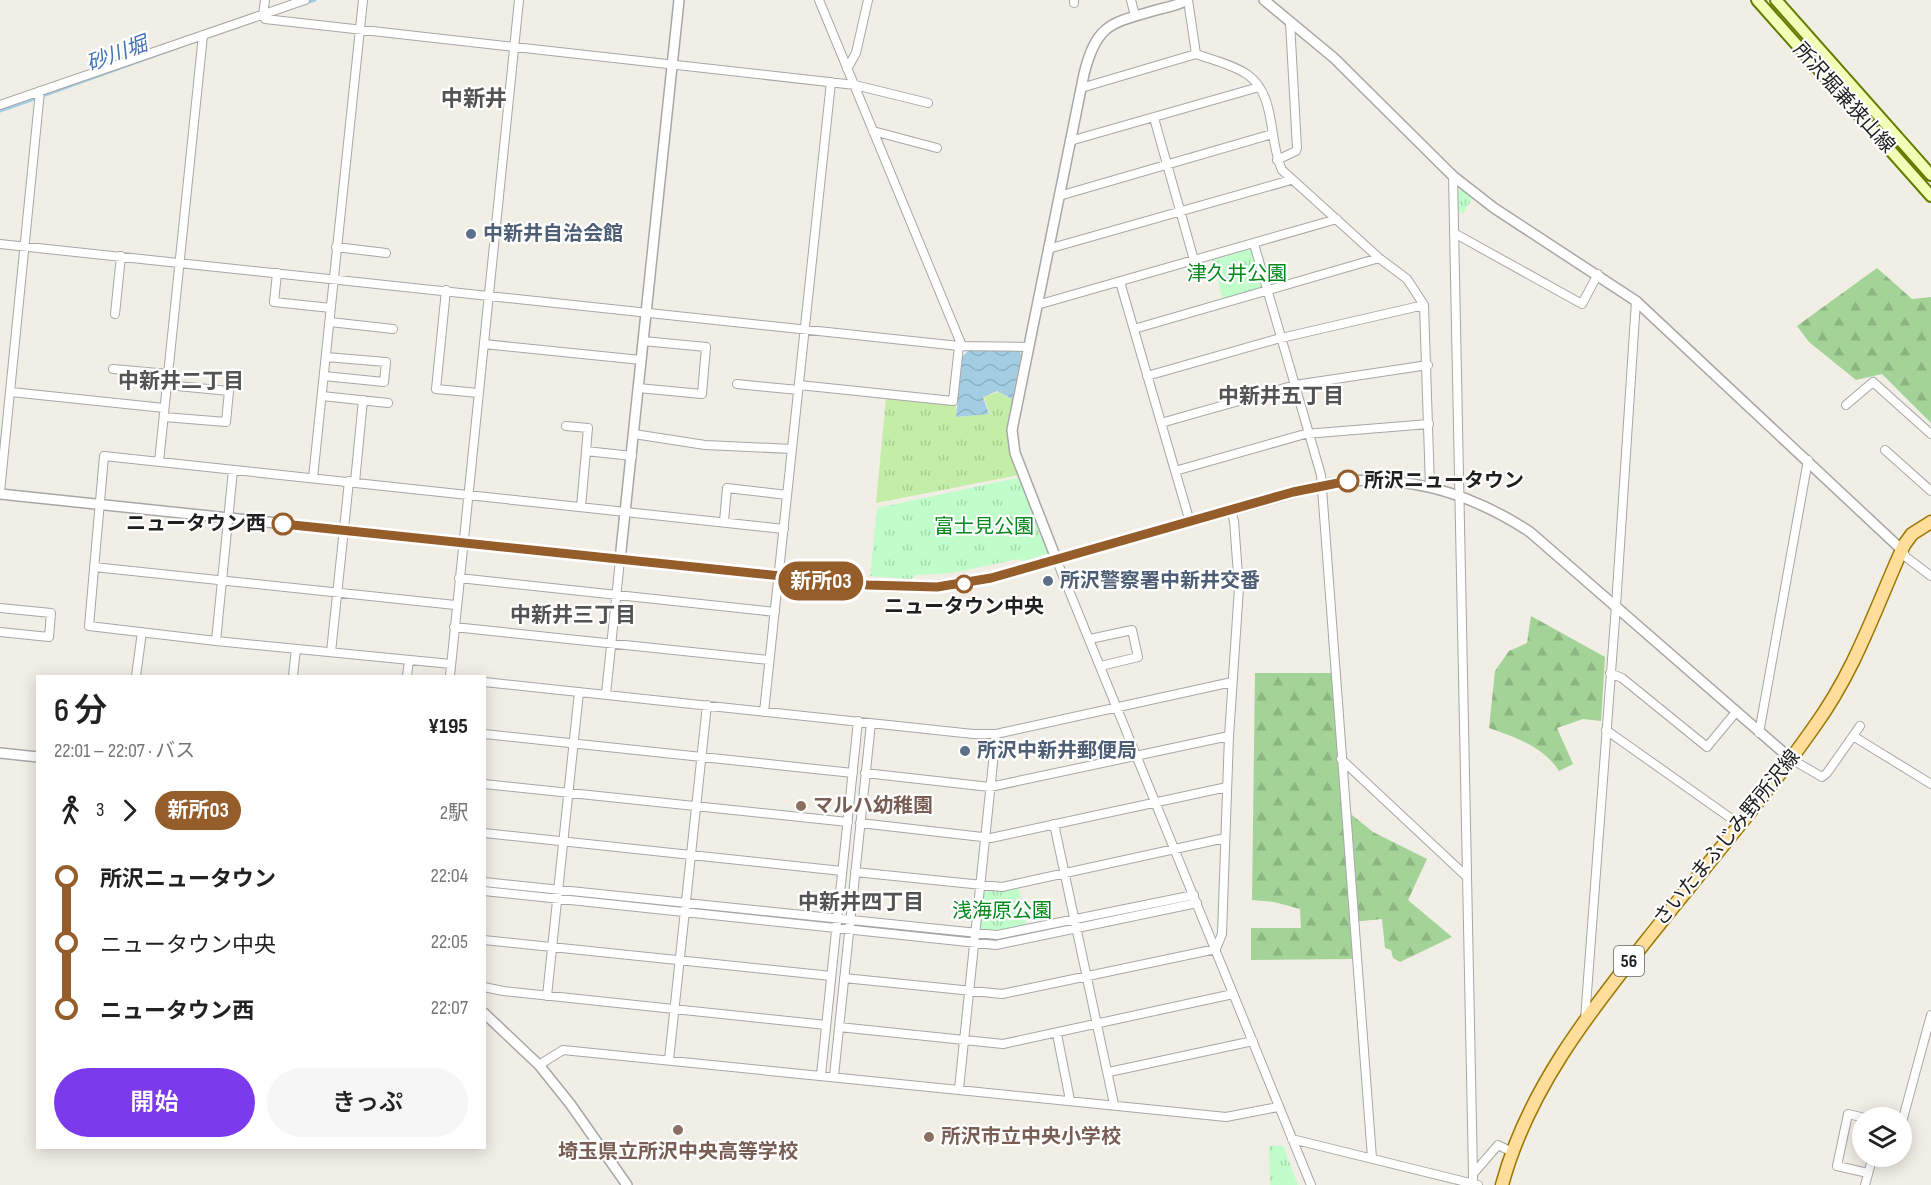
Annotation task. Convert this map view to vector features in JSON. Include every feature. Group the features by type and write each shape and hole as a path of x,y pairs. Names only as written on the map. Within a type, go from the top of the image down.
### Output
{"main road":[{"name":"所沢堀兼狭山線","path":"1757,0 1931,196"},
{"name":"所沢堀兼狭山線","path":"1776,0 1931,175"},
{"name":"さいたまふじみ野所沢線","path":"1502,1185 1512,1152 1542,1087 1585,1020 1791,759 1826,710 1858,657 1902,550 1912,534 1931,522"}],"street":[{"path":"265,0 263,15 265,19 855,85 928,103"},
{"path":"0,105 305,0"},
{"path":"313,478 363,0"},
{"path":"450,675 455,605 519,0"},
{"path":"606,694 679,0"},
{"path":"737,384 953,401 960,346 819,0"},
{"path":"847,69 856,53 868,0"},
{"path":"1131,0 1135,16"},
{"path":"1196,54 1187,0 1114,23 1096,39 1090,51 1013,421 1012,443 1311,1185"},
{"path":"1264,0 1334,58 1453,176 1494,208 1636,301 1808,460 1902,550 1906,557 1931,576"},
{"path":"1277,160 1296,151 1297,148 1290,22"},
{"path":"159,462 203,35"},
{"path":"1081,88 1196,54 1247,74 1259,87 1267,103 1277,160 1291,180 1379,258 1407,279 1424,305 1428,365 1430,487"},
{"path":"764,712 831,82"},
{"path":"1070,141 1259,87"},
{"path":"40,91 0,493 778,576 878,586 937,587 991,578 1058,561 1322,485 1377,480 1430,487 1460,495 1510,518 1530,532 1616,606 1759,733 1791,759 1822,777 1860,726"},
{"path":"1154,118 1194,260"},
{"path":"873,131 937,148"},
{"path":"1059,196 1272,134"},
{"path":"1292,1139 1472,1184 1453,176"},
{"path":"1048,249 1291,180"},
{"path":"1037,305 1337,219"},
{"path":"1454,233 1582,304 1598,274"},
{"path":"0,244 960,346 1028,347"},
{"path":"1254,244 1322,485 1372,1158"},
{"path":"336,247 386,253"},
{"path":"115,314 121,256"},
{"path":"1134,329 1379,258"},
{"path":"277,273 274,302 332,308"},
{"path":"1120,282 1190,522"},
{"path":"446,290 436,389 478,393"},
{"path":"1585,1020 1636,301"},
{"path":"1147,376 1282,338 1424,305"},
{"path":"330,322 393,329"},
{"path":"638,388 702,394 706,347 643,341"},
{"path":"484,344 641,360"},
{"path":"324,376 384,382 386,362 326,357"},
{"path":"1161,423 1295,385 1428,365"},
{"path":"113,369 168,374"},
{"path":"1846,405 1873,382 1931,434"},
{"path":"11,393 226,422 230,391 167,384"},
{"path":"322,396 387,403"},
{"path":"331,652 344,531 363,400"},
{"path":"1175,471 1309,433 1429,424"},
{"path":"566,426 588,428 581,507"},
{"path":"634,434 705,445 792,450"},
{"path":"1885,450 1931,491"},
{"path":"586,451 632,456"},
{"path":"451,664 89,626 104,456 784,529"},
{"path":"1759,733 1808,460"},
{"path":"216,641 233,470"},
{"path":"724,521 727,488 787,495"},
{"path":"1216,949 1222,934 1229,736 1239,588 1231,510"},
{"path":"94,567 455,605"},
{"path":"459,578 775,612"},
{"path":"0,608 51,613 49,637 0,632"},
{"path":"454,627 769,660"},
{"path":"1090,639 1132,630 1138,657 1101,666"},
{"path":"136,675 141,632"},
{"path":"293,675 296,649"},
{"path":"407,675 409,660"},
{"path":"1610,673 1622,678 1707,747 1736,712"},
{"path":"486,682 965,734 996,734 1232,682"},
{"path":"548,996 579,692"},
{"path":"669,1060 707,705"},
{"path":"821,1075 858,722"},
{"path":"834,1076 871,723"},
{"path":"1606,730 1739,824"},
{"path":"486,734 853,773"},
{"path":"959,1089 996,734"},
{"path":"866,773 990,788 1229,736"},
{"path":"1853,736 1931,784"},
{"path":"0,753 36,756"},
{"path":"1341,759 1466,876"},
{"path":"486,784 848,822"},
{"path":"860,823 985,837 1227,787"},
{"path":"1054,824 1109,1072 1114,1104"},
{"path":"486,833 842,871"},
{"path":"855,873 981,887 1002,887 1225,838"},
{"path":"486,882 685,912 975,938 1077,925 1196,899"},
{"path":"486,891 686,903 837,924"},
{"path":"486,940 831,976"},
{"path":"844,978 1002,994 1216,949"},
{"path":"486,987 548,996 826,1025"},
{"path":"839,1027 1003,1044 1233,994"},
{"path":"1906,1107 1931,1014"},
{"path":"486,1015 539,1065 571,1105 627,1185"},
{"path":"1057,1034 1070,1100"},
{"path":"1109,1072 1253,1041"},
{"path":"539,1065 563,1050 1226,1117 1278,1107"},
{"path":"1852,1115 1848,1114 1837,1166 1868,1173"},
{"path":"1473,1174 1498,1146 1512,1152"},
{"path":"1865,1185 1870,1167"}],"green space":[{"path":"1462,189 1473,197 1463,214 1457,210 1456,192"},
{"name":"津久井公園","path":"1251,249 1263,288 1223,299 1212,260"},
{"path":"1877,268 1912,299 1931,297 1931,423 1882,374 1856,380 1809,342 1797,326"},
{"path":"998,392 1013,400 1009,438 1019,475 876,503 886,398 956,405 956,417 990,414 984,397"},
{"name":"富士見公園","path":"1021,477 1050,553 1024,561 1018,559 952,573 916,575 911,579 870,576 877,508"},
{"path":"1531,616 1605,657 1601,721 1583,719 1557,728 1573,764 1559,771 1537,749 1519,739 1489,728 1495,671 1509,651 1527,643"},
{"path":"1255,673 1334,673 1342,807 1373,832 1427,859 1408,900 1452,937 1400,962 1393,958 1391,950 1385,948 1382,919 1351,922 1354,959 1251,960 1251,928 1301,928 1300,909 1274,902 1252,900"},
{"name":"浅海原公園","path":"1018,887 1027,927 1007,932 983,932 980,928 983,892"},
{"path":"1269,1146 1283,1146 1298,1185 1270,1185"}],"water":[{"path":"969,350 1019,351 1021,355 1012,399 997,391 983,397 989,414 956,417 962,357"}],"waterway":[{"name":"砂川堀","path":"306,3 315,0"},
{"name":"砂川堀","path":"45,95 179,47"},
{"name":"砂川堀","path":"0,111 37,98"}],"bus line":[{"name":"新所03","path":"283,524 868,585 937,587 1008,574 1293,492 1348,481"}],"place":[{"name":"中新井自治会館","path":"471,234"},
{"name":"所沢ニュータウン","path":"1348,481"},
{"name":"ニュータウン西","path":"283,524"},
{"name":"所沢警察署中新井交番","path":"1048,581"},
{"name":"ニュータウン中央","path":"964,584"},
{"name":"所沢中新井郵便局","path":"965,751"},
{"name":"マルハ幼稚園","path":"801,806"},
{"name":"埼玉県立所沢中央高等学校","path":"678,1130"},
{"name":"所沢市立中央小学校","path":"929,1137"}],"district":[{"name":"中新井","path":"474,99"},
{"name":"中新井二丁目","path":"181,381"},
{"name":"中新井五丁目","path":"1281,396"},
{"name":"中新井三丁目","path":"573,615"},
{"name":"中新井四丁目","path":"861,902"}]}
